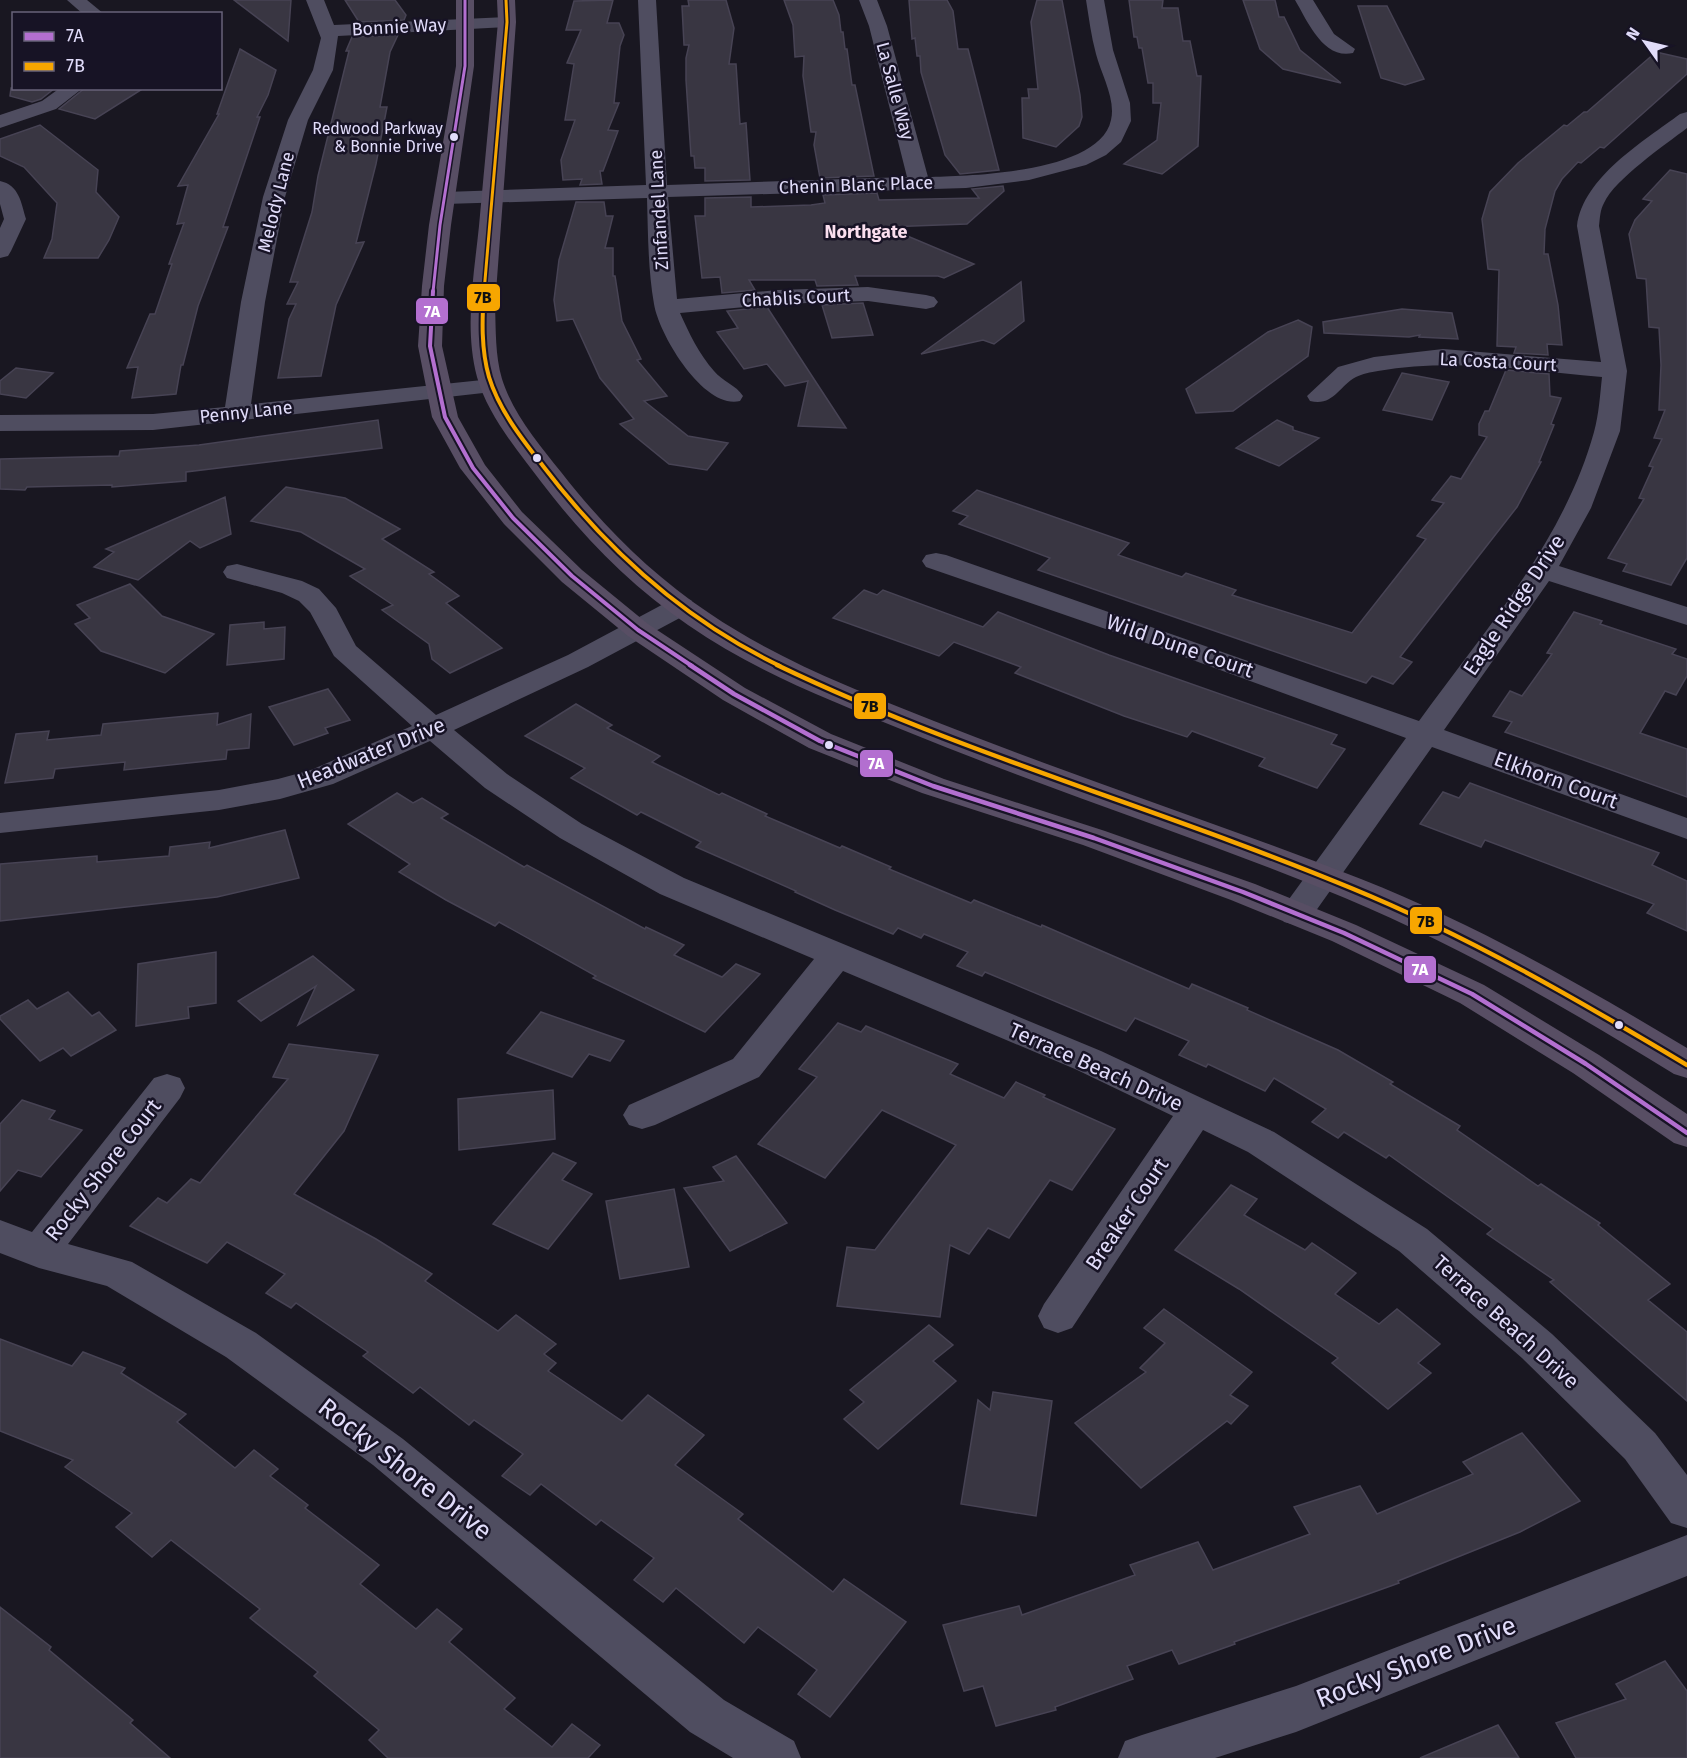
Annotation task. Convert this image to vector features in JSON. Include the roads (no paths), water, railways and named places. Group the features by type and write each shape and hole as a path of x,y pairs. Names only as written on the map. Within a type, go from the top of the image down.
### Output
{"main road":[{"path":"465,0 465,66 440,225 433,286 430,346 445,417 473,468 513,518 572,576 638,630 734,694 820,741 933,786 1094,838 1243,892 1344,933 1472,994 1586,1064 1687,1133"},
{"path":"507,11 483,306 485,353 492,386 518,433 569,501 623,561 698,620 769,662 991,756 1355,890 1486,951 1583,1001 1687,1065"}],"street":[{"path":"76,0 92,12"},
{"name":"Melody Lane","path":"237,413 253,302 274,196 298,120 323,70 330,38 315,0"},
{"name":"Zinfandel Lane","path":"646,0 661,263 666,307 681,341 706,378 730,396"},
{"name":"La Salle Way","path":"868,0 878,26 919,182"},
{"name":"Chenin Blanc Place","path":"446,198 966,182 1043,173 1087,157 1105,146 1116,135 1121,123 1120,105 1104,51 1095,0"},
{"path":"1304,0 1327,38 1346,49"},
{"name":"Bonnie Way","path":"327,31 466,24 507,11"},
{"path":"0,122 49,105 71,90"},
{"name":"Eagle Ridge Drive","path":"1296,914 1543,570 1578,508 1607,431 1615,371 1588,226 1589,214 1597,196 1612,180 1681,129"},
{"path":"0,187 7,192 15,219 0,250"},
{"name":"Chablis Court","path":"666,307 778,297 868,294 926,302"},
{"name":"La Costa Court","path":"1319,396 1347,372 1374,364 1443,356 1615,371"},
{"name":"Penny Lane","path":"0,423 153,422 492,386"},
{"name":"Wild Dune Court","path":"936,561 1425,733"},
{"path":"1543,570 1687,616"},
{"name":"Terrace Beach Drive","path":"237,572 292,587 309,596 322,608 344,650 364,670 496,781 571,831 672,886 1088,1060 1261,1142 1413,1240 1537,1346 1640,1446 1687,1509"},
{"name":"Headwater Drive","path":"0,823 219,800 280,789 322,777 578,661 681,606"},
{"name":"Elkhorn Court","path":"1425,733 1687,829"},
{"path":"642,1115 746,1068 836,956"},
{"name":"Rocky Shore Court","path":"39,1252 167,1088"},
{"name":"Breaker Court","path":"1058,1316 1196,1111"},
{"name":"Rocky Shore Drive","path":"0,1236 39,1252 118,1273 241,1345 388,1452 707,1716 777,1758"},
{"name":"Rocky Shore Drive","path":"1142,1758 1296,1708 1687,1555"}],"place":[{"name":"Redwood Parkway & Bonnie Drive","path":"454,137"}],"district":[{"name":"Northgate","path":"866,232"}]}
